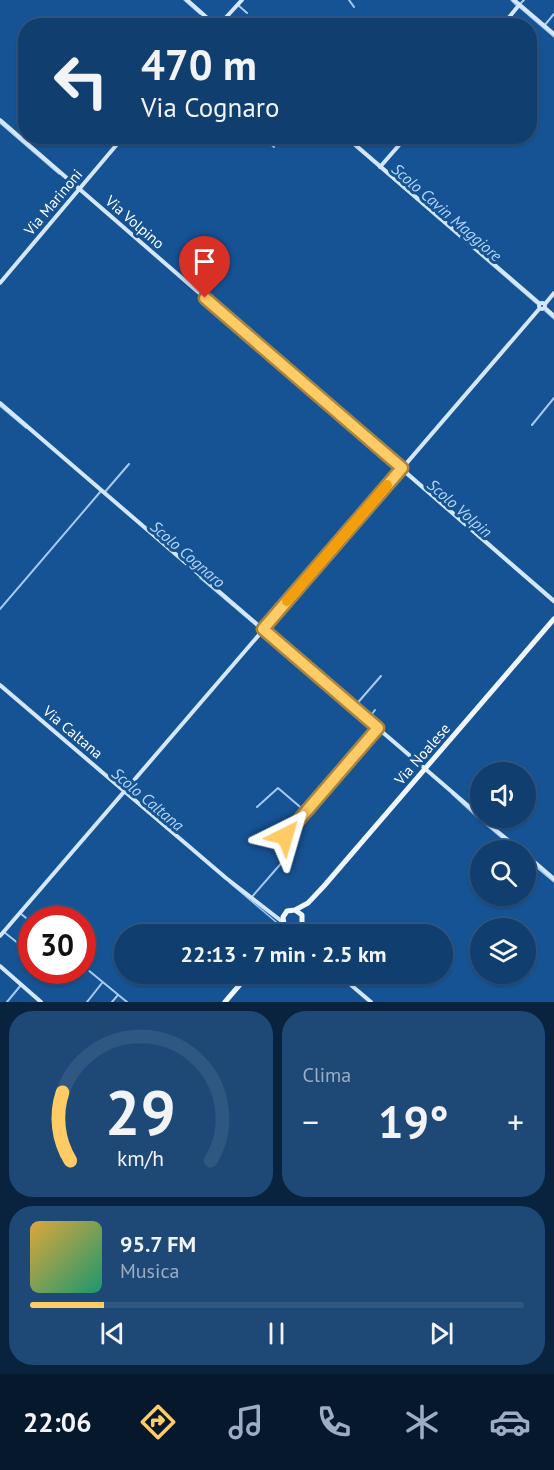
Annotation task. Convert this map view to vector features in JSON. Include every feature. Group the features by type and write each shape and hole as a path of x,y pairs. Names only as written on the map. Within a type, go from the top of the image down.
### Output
{"main road":[{"name":"Via Noalese","path":"301,924 308,903 554,619"},
{"name":"Via Noalese","path":"286,912 308,903"},
{"path":"295,909 303,918"},
{"path":"284,923 286,912"},
{"path":"225,1002 240,984"}],"street":[{"path":"186,0 208,18"},
{"path":"224,18 242,0"},
{"path":"348,0 354,7"},
{"path":"514,0 534,18"},
{"path":"508,18 524,0"},
{"path":"238,5 247,13"},
{"path":"544,26 554,14"},
{"path":"537,20 554,34"},
{"name":"Via Volpino","path":"0,120 18,135"},
{"name":"Via Volpino","path":"28,144 554,601"},
{"name":"Via Marinoni","path":"0,283 117,144"},
{"path":"270,144 274,147"},
{"path":"354,144 554,316"},
{"path":"380,167 400,144"},
{"path":"26,906 554,293"},
{"path":"531,425 554,398"},
{"path":"0,403 470,807"},
{"path":"0,609 129,464"},
{"path":"354,707 381,676"},
{"name":"Via Caltana","path":"0,685 124,793 284,923"},
{"path":"368,719 375,710"},
{"path":"251,898 284,860 277,846 378,728"},
{"path":"257,807 278,788 306,812"},
{"path":"494,828 508,840"},
{"path":"536,863 554,879"},
{"path":"269,913 279,915 286,912"},
{"path":"18,915 2,934 18,943"},
{"path":"0,966 41,1002"},
{"path":"96,976 127,1002"},
{"path":"87,1002 103,982"},
{"path":"350,984 371,1002"},
{"path":"7,1002 21,985"},
{"path":"112,1002 118,995"}],"waterway":[{"name":"Scolo Cavin Maggiore","path":"184,0 200,14"},
{"path":"511,0 516,5"},
{"path":"519,7 532,18"},
{"path":"537,22 554,37"},
{"name":"Scolo Volpin","path":"0,123 18,139"},
{"name":"Scolo Volpin","path":"24,144 59,174"},
{"name":"Scolo Cavin Maggiore","path":"352,144 537,304"},
{"name":"Scolo Cavin Maggiore","path":"545,311 554,319"},
{"name":"Scolo Cognaro","path":"0,406 26,428"},
{"name":"Scolo Volpin","path":"401,470 554,603"},
{"name":"Scolo Cognaro","path":"200,578 260,629"},
{"name":"Scolo Cognaro","path":"263,632 284,650"},
{"name":"Scolo Cognaro","path":"452,794 470,811"},
{"name":"Scolo Cognaro","path":"490,828 504,840"},
{"name":"Scolo Cognaro","path":"536,867 554,882"},
{"name":"Scolo Caltana","path":"230,883 278,924"}],"slow traffic":[{"path":"287,601 387,485"}],"route":[{"path":"205,298 402,468 263,629 378,728 285,836"}]}
